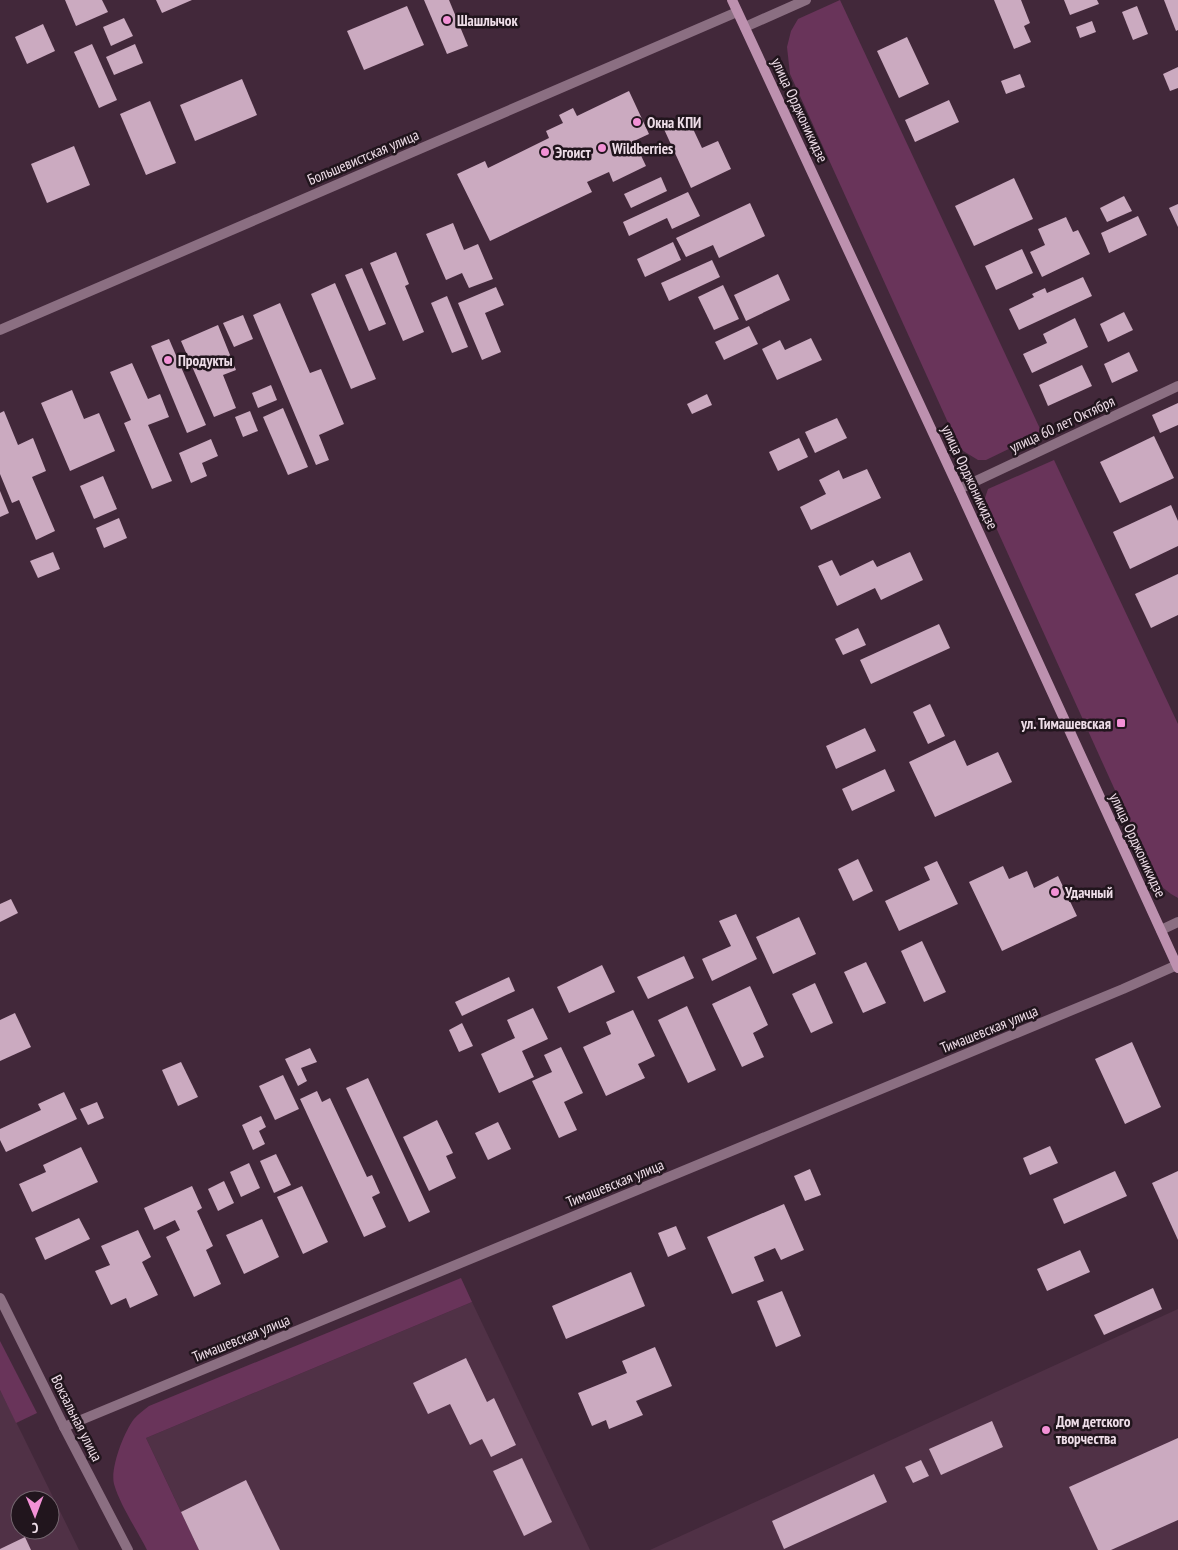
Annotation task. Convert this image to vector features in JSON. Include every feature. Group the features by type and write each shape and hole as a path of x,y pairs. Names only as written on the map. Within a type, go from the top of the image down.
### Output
{"main road":[{"name":"улица Орджоникидзе","path":"732,0 959,489 1177,967"}],"street":[{"path":"745,27 806,0"},
{"name":"Большевистская улица","path":"0,330 737,12"},
{"name":"улица 60 лет Октября","path":"959,489 1178,386"},
{"path":"1161,930 1178,922"},
{"name":"Тимашевская улица","path":"64,1427 1177,967"},
{"name":"Вокзальная улица","path":"0,1298 128,1550"}],"shaded area":[{"path":"840,0 1042,433 986,460 978,460 960,449 790,74 787,47 791,31 798,19"},
{"path":"1054,460 1178,724 1178,898 1157,883 984,501 988,489"},
{"path":"461,1278 472,1302 146,1438 199,1550 147,1550 120,1500 113,1477 122,1441 130,1425 139,1414 149,1406"},
{"path":"472,1302 590,1550 199,1550 146,1438"},
{"name":"Дом детского творчества","path":"1178,1309 1178,1550 650,1550"},
{"path":"0,1341 37,1413 16,1423 0,1390"},
{"path":"0,1390 49,1490 10,1490 10,1540 60,1540 60,1512 79,1550 0,1550"}],"building":[{"path":"65,0 102,0 108,12 76,26"},
{"path":"156,0 192,0 162,13"},
{"path":"424,0 449,0 468,46 447,54"},
{"path":"994,0 1021,0 1030,23 1024,26 1031,42 1014,49"},
{"path":"1064,0 1097,0 1099,4 1070,15"},
{"path":"1164,0 1178,0 1178,30 1176,31"},
{"path":"407,6 424,45 364,70 347,31"},
{"path":"1137,6 1148,34 1133,40 1122,12"},
{"path":"124,18 133,36 111,46 103,27"},
{"path":"1092,21 1096,32 1080,38 1076,27"},
{"path":"43,24 55,51 27,64 15,37"},
{"path":"907,37 929,84 899,98 877,51"},
{"path":"92,44 117,100 99,108 74,52"},
{"path":"135,44 143,63 114,75 106,57"},
{"path":"1178,67 1178,88 1170,91 1163,74"},
{"path":"1020,74 1025,87 1006,94 1001,81"},
{"path":"242,79 257,115 195,141 180,105"},
{"path":"629,91 649,134 634,141 646,166 613,182 609,172 587,182 592,192 490,241 457,174 485,161 488,168 549,138 546,131 563,123 559,115 573,108 577,116"},
{"path":"949,100 959,122 915,142 905,120"},
{"path":"150,101 176,163 146,175 120,114"},
{"path":"687,116 702,148 718,141 731,169 691,188 663,127"},
{"path":"74,146 90,185 47,203 31,164"},
{"path":"661,177 667,191 631,208 624,194"},
{"path":"1014,178 1033,219 974,246 955,206"},
{"path":"688,192 700,216 672,229 667,218 629,236 623,222"},
{"path":"1124,196 1132,211 1107,222 1100,208"},
{"path":"750,203 765,236 719,258 713,245 686,257 676,238"},
{"path":"1178,204 1178,227 1169,208"},
{"path":"1138,216 1147,235 1109,253 1101,233"},
{"path":"1066,217 1073,232 1078,230 1090,254 1042,277 1030,252 1045,245 1038,229"},
{"path":"453,223 464,250 478,244 493,279 469,288 462,273 446,280 426,234"},
{"path":"673,242 681,260 645,277 637,259"},
{"path":"1022,249 1033,273 996,290 985,266"},
{"path":"396,252 409,284 405,286 424,332 403,341 370,263"},
{"path":"712,260 720,277 669,301 661,283"},
{"path":"362,268 386,324 369,331 345,275"},
{"path":"778,274 790,300 746,321 734,295"},
{"path":"1083,277 1092,296 1019,330 1009,309 1034,297 1032,294 1045,288 1047,293"},
{"path":"335,283 376,379 351,389 311,294"},
{"path":"723,285 739,319 714,330 698,297"},
{"path":"496,287 504,305 485,313 501,352 482,360 458,303"},
{"path":"447,296 468,347 452,353 431,303"},
{"path":"280,303 310,373 321,369 344,424 319,435 329,460 316,465 253,315"},
{"path":"1124,312 1133,330 1108,342 1100,324"},
{"path":"243,315 253,339 234,347 223,323"},
{"path":"1075,318 1088,347 1032,373 1023,354 1047,343 1043,334"},
{"path":"218,325 236,370 223,375 236,408 214,417 181,341"},
{"path":"749,326 758,344 724,360 715,342"},
{"path":"811,338 822,360 777,380 762,349 780,340 785,350"},
{"path":"169,339 206,425 187,433 151,346"},
{"path":"1129,352 1138,371 1112,383 1104,364"},
{"path":"132,363 148,399 160,394 169,417 148,425 172,481 152,489 124,423 131,420 110,372"},
{"path":"1082,365 1092,386 1048,406 1039,385"},
{"path":"271,385 277,400 258,408 252,393"},
{"path":"72,390 84,419 99,413 115,451 70,471 41,403"},
{"path":"707,394 712,405 692,414 687,404"},
{"path":"1178,403 1178,425 1160,433 1152,415"},
{"path":"283,408 308,467 288,475 263,417"},
{"path":"4,411 18,445 33,438 46,471 32,477 55,531 36,540 19,500 12,503 0,474 0,413"},
{"path":"250,411 258,431 243,437 235,417"},
{"path":"837,418 847,438 815,453 805,432"},
{"path":"1154,436 1174,478 1120,503 1100,462"},
{"path":"799,438 808,457 778,471 769,452"},
{"path":"211,439 218,456 202,463 207,476 191,483 179,453"},
{"path":"867,469 881,498 811,530 800,507 826,494 819,480 839,470 843,479"},
{"path":"103,476 117,509 94,519 80,486"},
{"path":"0,491 9,513 0,517"},
{"path":"1171,505 1178,521 1178,546 1130,569 1113,532"},
{"path":"119,518 127,538 104,548 96,528"},
{"path":"53,552 60,569 38,578 30,561"},
{"path":"910,552 923,580 881,600 875,588 837,606 818,566 832,560 840,576 873,560 877,567"},
{"path":"1178,574 1178,615 1151,628 1135,594"},
{"path":"939,624 950,648 871,684 860,660"},
{"path":"858,628 866,645 843,655 835,639"},
{"path":"930,704 945,736 928,744 913,712"},
{"path":"865,728 876,751 836,769 826,746"},
{"path":"955,740 967,766 998,752 1012,782 935,817 909,762"},
{"path":"885,769 895,791 852,811 842,789"},
{"path":"858,859 873,891 853,901 838,869"},
{"path":"937,861 958,904 899,931 885,901 930,880 924,867"},
{"path":"1003,866 1009,879 1027,871 1034,888 1058,876 1077,916 1002,951 969,882"},
{"path":"11,899 18,913 0,922 0,904"},
{"path":"736,914 757,959 712,981 702,959 731,946 719,921"},
{"path":"799,917 816,954 773,974 756,937"},
{"path":"922,941 946,992 924,1002 901,951"},
{"path":"684,956 694,978 648,999 637,977"},
{"path":"866,962 886,1003 863,1013 844,972"},
{"path":"602,965 615,992 569,1013 557,987"},
{"path":"509,977 515,991 462,1016 455,1002"},
{"path":"815,983 833,1023 811,1033 792,994"},
{"path":"750,986 768,1025 753,1033 764,1057 742,1067 712,1004"},
{"path":"687,1006 716,1070 688,1083 658,1020"},
{"path":"533,1008 548,1039 522,1051 534,1077 499,1093 481,1054 515,1038 507,1020"},
{"path":"633,1010 655,1056 638,1064 645,1078 606,1096 583,1047 611,1034 606,1022"},
{"path":"15,1013 31,1047 0,1061 0,1020"},
{"path":"462,1023 473,1046 459,1052 449,1030"},
{"path":"1132,1042 1161,1107 1125,1124 1095,1059"},
{"path":"561,1047 583,1093 564,1102 577,1130 559,1138 532,1081 552,1072 544,1055"},
{"path":"310,1048 317,1062 301,1068 307,1081 298,1086 285,1059"},
{"path":"181,1062 198,1097 178,1106 162,1070"},
{"path":"283,1075 299,1109 275,1120 259,1086"},
{"path":"368,1078 430,1212 409,1222 346,1088"},
{"path":"317,1091 322,1102 330,1098 367,1177 372,1175 380,1193 372,1197 386,1227 364,1237 300,1099"},
{"path":"64,1092 77,1119 6,1152 0,1140 0,1129 41,1110 38,1104"},
{"path":"97,1102 104,1118 88,1125 80,1109"},
{"path":"261,1116 266,1127 259,1131 265,1144 253,1150 242,1125"},
{"path":"437,1120 453,1153 446,1156 456,1178 429,1191 403,1137"},
{"path":"498,1122 511,1149 488,1160 475,1133"},
{"path":"1050,1146 1058,1163 1030,1175 1023,1158"},
{"path":"81,1147 98,1182 32,1212 19,1184 46,1172 43,1165"},
{"path":"276,1154 291,1185 274,1193 260,1161"},
{"path":"249,1163 260,1188 241,1197 230,1172"},
{"path":"810,1169 821,1195 805,1201 794,1176"},
{"path":"1115,1171 1127,1196 1064,1224 1053,1199"},
{"path":"1178,1171 1178,1240 1152,1183"},
{"path":"224,1181 234,1203 218,1211 208,1189"},
{"path":"192,1186 202,1208 197,1211 213,1246 206,1250 221,1284 194,1297 166,1237 180,1230 175,1220 154,1230 144,1208"},
{"path":"302,1186 328,1242 303,1254 277,1197"},
{"path":"784,1204 804,1250 781,1260 775,1248 754,1257 764,1281 732,1294 707,1237"},
{"path":"79,1218 90,1239 45,1260 35,1238"},
{"path":"262,1219 279,1257 244,1274 226,1235"},
{"path":"676,1226 686,1249 668,1257 658,1233"},
{"path":"138,1230 151,1257 142,1262 158,1295 130,1308 126,1298 111,1305 95,1271 110,1265 101,1246"},
{"path":"1080,1250 1090,1272 1047,1291 1037,1269"},
{"path":"631,1272 645,1306 566,1339 552,1306"},
{"path":"1153,1288 1162,1309 1104,1335 1094,1315"},
{"path":"782,1291 801,1336 776,1347 757,1301"},
{"path":"655,1347 672,1386 636,1401 643,1415 609,1429 606,1420 592,1426 578,1393 627,1373 622,1361"},
{"path":"466,1358 487,1402 494,1398 516,1445 491,1457 482,1439 470,1445 450,1404 428,1414 413,1383"},
{"path":"992,1421 1003,1447 941,1475 929,1449"},
{"path":"1178,1438 1178,1520 1111,1550 1098,1550 1069,1487"},
{"path":"522,1458 552,1522 524,1536 493,1471"},
{"path":"921,1460 929,1476 913,1483 905,1467"},
{"path":"874,1474 887,1502 784,1549 772,1521"},
{"path":"246,1480 280,1550 199,1550 181,1512"},
{"path":"19,1540 26,1540 31,1550 0,1550"}],"place":[{"name":"Шашлычок","path":"447,20"},
{"name":"Окна КПИ","path":"637,122"},
{"name":"Wildberries","path":"602,148"},
{"name":"Эгоист","path":"545,152"},
{"name":"Продукты","path":"168,360"},
{"name":"ул. Тимашевская","path":"1121,723"},
{"name":"Удачный","path":"1055,892"},
{"name":"Дом детского творчества","path":"1046,1430"}]}
